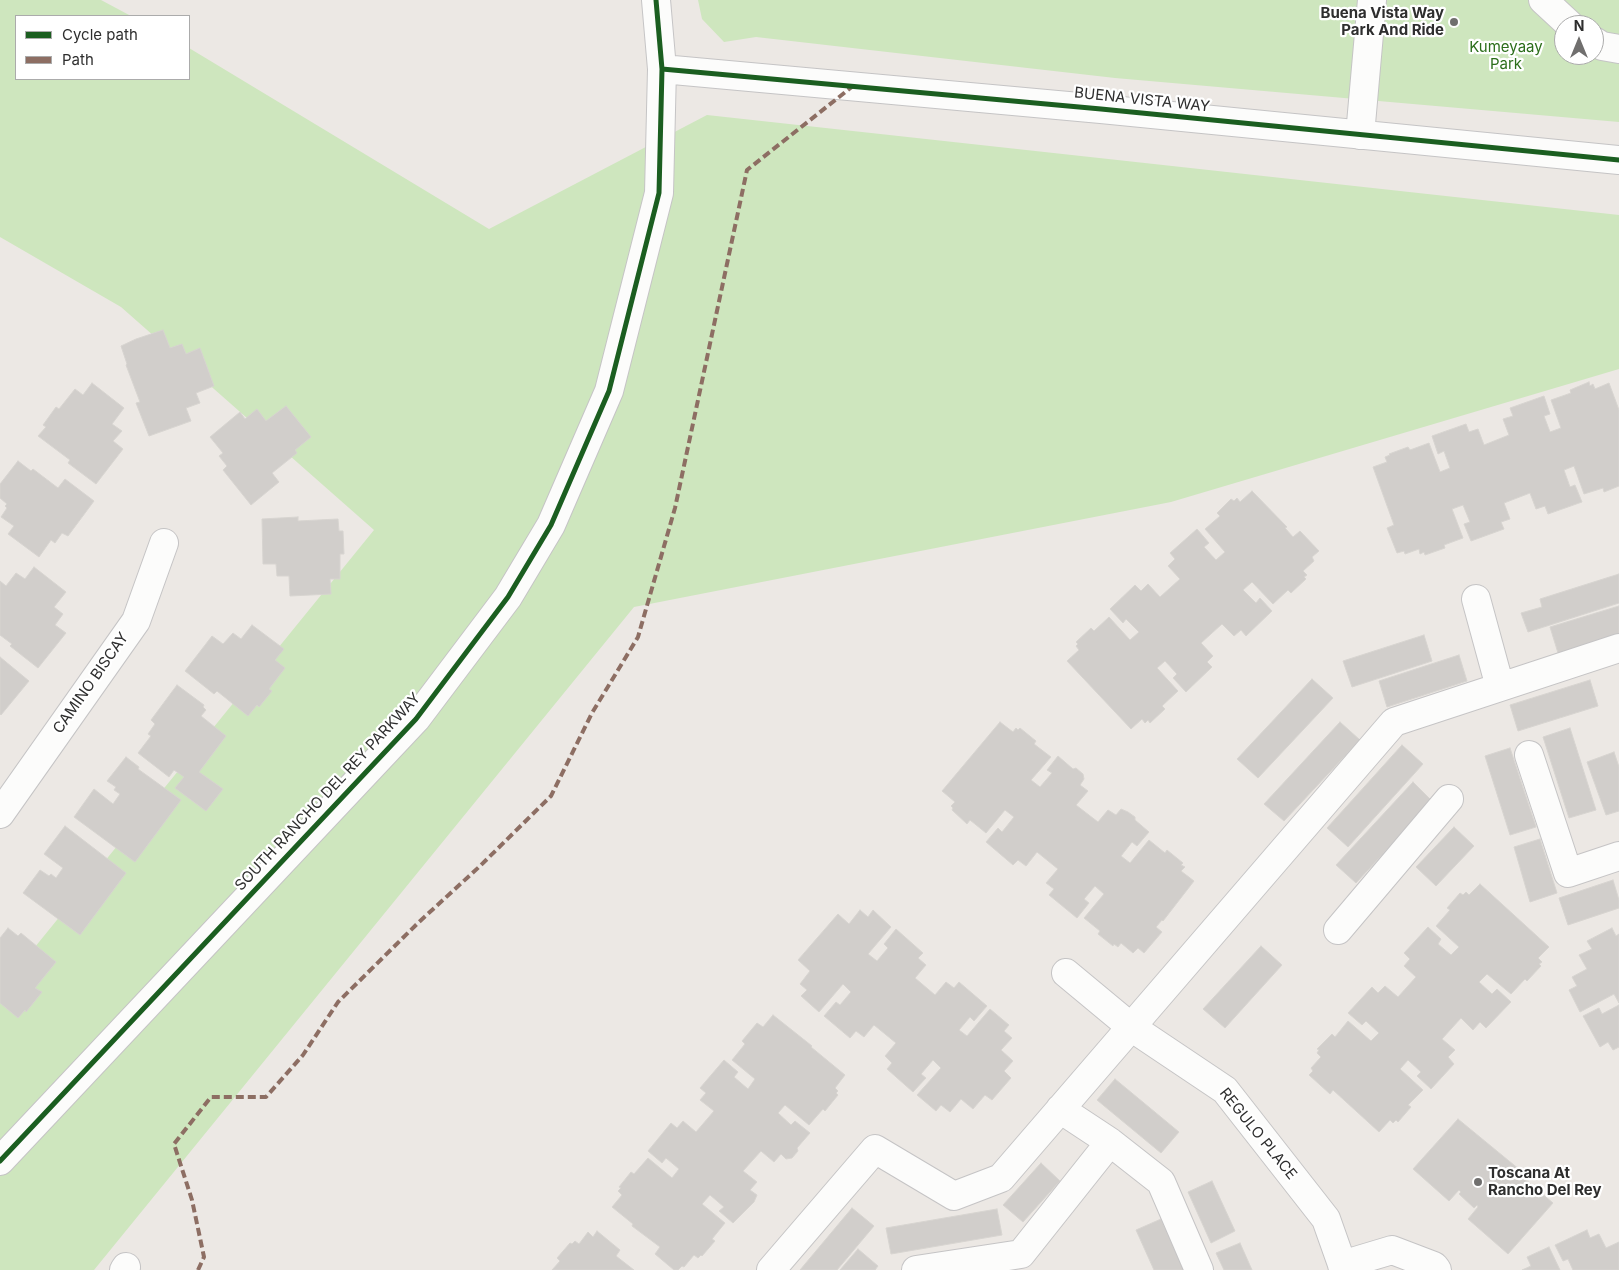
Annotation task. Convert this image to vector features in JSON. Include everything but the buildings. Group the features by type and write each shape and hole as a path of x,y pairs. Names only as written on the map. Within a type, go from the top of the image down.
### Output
{"street":[{"name":"SOUTH RANCHO DEL REY PARKWAY","path":"0,1162 416,719 508,597 550,525 610,391 659,193 662,69 656,0"},
{"path":"1360,135 1372,0"},
{"path":"1544,0 1560,15"},
{"path":"1604,46 1619,49"},
{"name":"BUENA VISTA WAY","path":"662,69 1101,109 1619,160"},
{"name":"CAMINO BISCAY","path":"0,814 136,620 164,543"},
{"path":"1476,599 1500,687"},
{"path":"771,1270 875,1149 954,1196 1001,1178 1394,722 1619,648"},
{"path":"1529,755 1568,873 1619,856"},
{"path":"1338,930 1449,799"},
{"name":"REGULO PLACE","path":"1066,972 1131,1027 1224,1090 1326,1219 1343,1267"},
{"path":"1060,1109 1110,1142 1161,1182 1199,1270"},
{"path":"916,1270 1021,1254 1110,1142"},
{"path":"1343,1267 1392,1250 1434,1266 1437,1270"}],"green space":[{"path":"0,0 101,0 129,15 15,15 15,80 190,80 190,49 489,229 707,115 1619,215 1619,369 1171,502 634,607 94,1270 0,1270 0,990 374,530 121,307 0,237"},
{"name":"Kumeyaay Park","path":"698,0 1619,0 1619,122 1115,78 756,37 724,42 702,19"}],"marked path":[{"path":"198,1270 204,1257 192,1200 174,1144 211,1097 266,1097 303,1055 338,1002 551,796 592,713 638,637 675,508 747,170 853,86"}],"cycle path":[{"path":"0,1161 416,719 508,597 551,525 609,391 659,193 662,69 656,0"},
{"path":"662,69 1101,109 1619,160"}],"place":[{"name":"Buena Vista Way Park And Ride","path":"1454,22"},
{"name":"Toscana At Rancho Del Rey","path":"1478,1182"}]}
